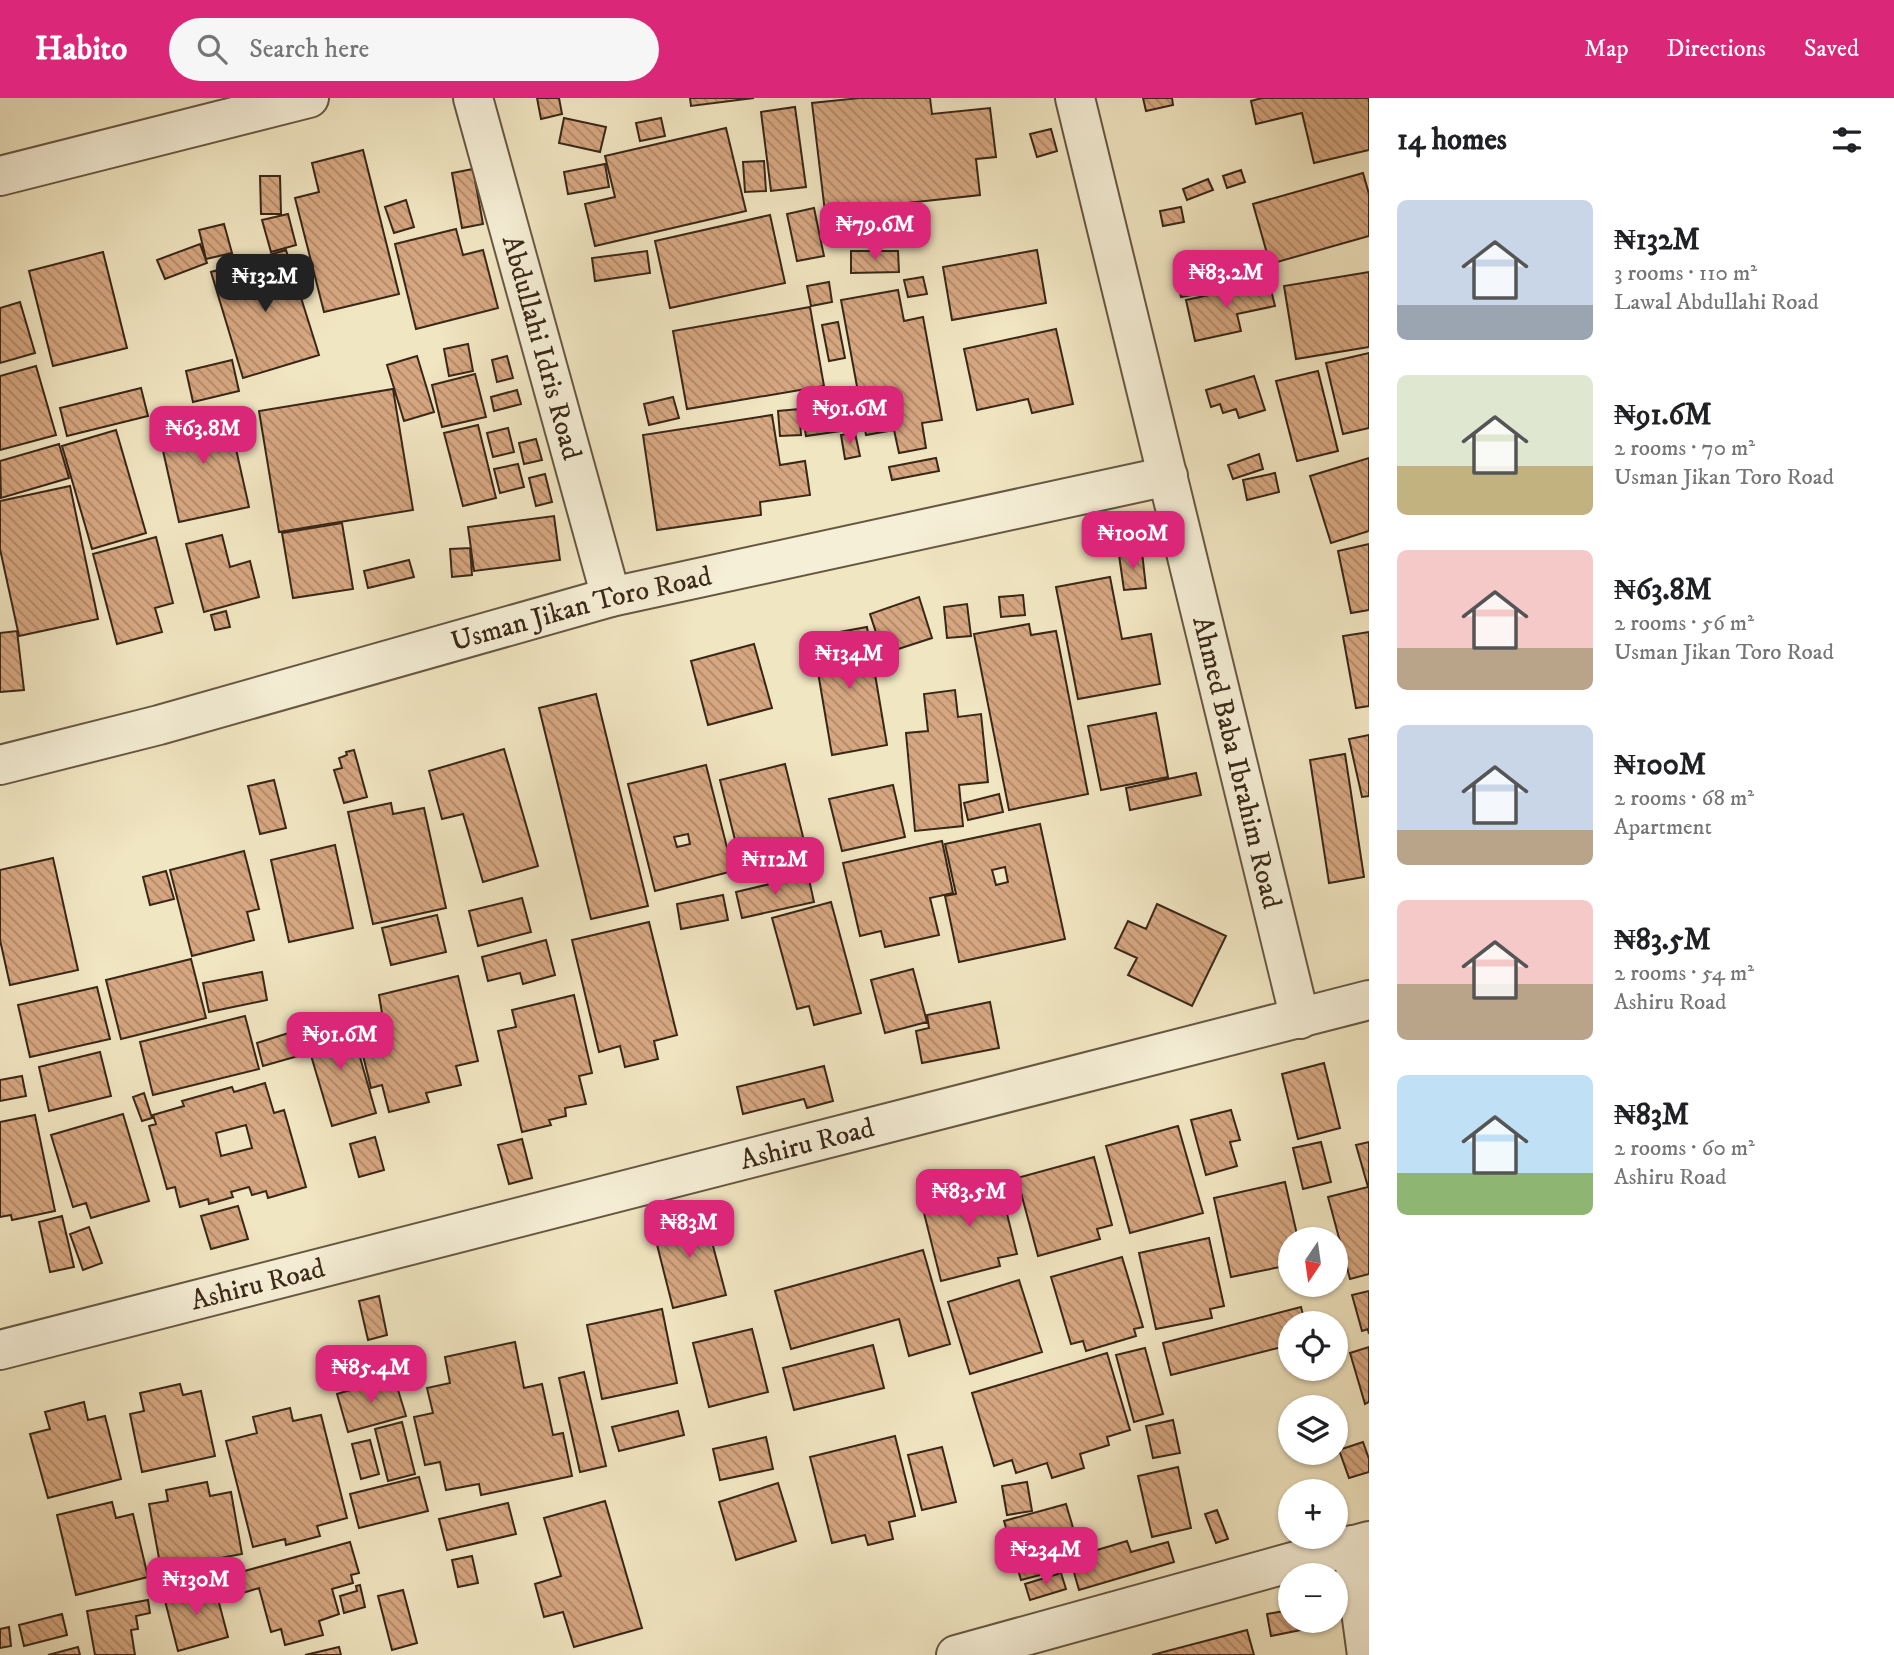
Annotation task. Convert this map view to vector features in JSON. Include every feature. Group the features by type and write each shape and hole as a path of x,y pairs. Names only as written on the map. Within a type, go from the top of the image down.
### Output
{"street":[{"path":"0,176 309,98"},
{"name":"Abdullahi Idris Road","path":"473,98 611,597"},
{"name":"Ahmed Baba Ibrahim Road","path":"1075,98 1300,1019"},
{"name":"Usman Jikan Toro Road","path":"0,765 159,725 611,597 1168,476"},
{"name":"Ashiru Road","path":"0,1350 1369,1000"},
{"path":"956,1655 1361,1543 1367,1655"}],"building":[{"path":"537,98 559,98 562,114 541,119"},
{"path":"690,98 754,98 691,106"},
{"path":"860,98 930,98 932,114 990,108 996,157 976,159 980,195 825,212 812,103"},
{"path":"1143,98 1172,98 1173,105 1146,111"},
{"path":"1262,98 1369,98 1369,150 1314,163 1302,113 1256,124 1251,101"},
{"path":"795,107 806,187 771,191 761,112"},
{"path":"564,118 606,127 600,152 559,143"},
{"path":"661,118 665,136 640,141 636,123"},
{"path":"726,128 746,211 595,246 585,204 615,197 605,156"},
{"path":"1051,129 1057,151 1037,157 1030,134"},
{"path":"363,150 399,294 324,312 295,198 319,192 312,163"},
{"path":"764,161 766,191 745,192 743,162"},
{"path":"605,164 609,187 568,194 564,172"},
{"path":"473,169 483,224 462,228 452,173"},
{"path":"1241,170 1245,182 1227,188 1223,176"},
{"path":"1363,173 1369,194 1369,236 1270,264 1253,204"},
{"path":"260,176 280,176 281,214 261,214"},
{"path":"1208,179 1213,190 1187,200 1183,189"},
{"path":"406,200 414,227 394,233 385,207"},
{"path":"1181,207 1184,222 1163,226 1160,211"},
{"path":"814,208 824,256 797,261 787,214"},
{"path":"288,214 296,245 271,252 262,220"},
{"path":"770,215 785,283 670,308 655,241"},
{"path":"224,224 232,253 206,259 199,230"},
{"path":"456,229 463,255 483,250 498,308 416,329 395,244"},
{"path":"200,244 207,263 165,279 157,260"},
{"path":"286,250 319,355 243,378 211,272"},
{"path":"1037,250 1046,303 952,320 943,267"},
{"path":"647,251 650,273 595,281 592,258"},
{"path":"851,251 898,251 899,272 851,273"},
{"path":"103,252 127,348 53,366 29,271"},
{"path":"1248,255 1252,277 1218,284 1214,263"},
{"path":"1369,272 1369,347 1296,359 1284,286"},
{"path":"923,277 927,294 908,297 904,280"},
{"path":"1205,277 1208,292 1181,297 1178,283"},
{"path":"829,282 832,302 811,306 807,286"},
{"path":"1269,282 1275,306 1237,314 1241,331 1195,341 1186,300"},
{"path":"898,290 904,321 923,317 942,420 922,423 926,448 899,453 894,430 866,435 841,300"},
{"path":"20,302 35,353 0,363 0,308"},
{"path":"810,307 824,386 687,409 673,331"},
{"path":"838,322 845,358 829,361 822,325"},
{"path":"1056,329 1073,404 1032,413 1028,399 977,410 964,349"},
{"path":"468,344 473,371 449,376 444,349"},
{"path":"1369,353 1369,428 1343,434 1326,363"},
{"path":"417,356 434,412 404,421 387,365"},
{"path":"507,356 513,378 497,382 492,360"},
{"path":"232,360 239,391 193,402 186,371"},
{"path":"36,366 56,435 0,450 0,376"},
{"path":"1318,371 1338,451 1297,461 1276,381"},
{"path":"475,374 486,417 442,427 432,385"},
{"path":"1254,376 1265,410 1239,418 1236,409 1223,413 1220,404 1211,407 1206,390"},
{"path":"141,388 148,416 67,436 60,408"},
{"path":"393,389 413,510 279,532 259,411"},
{"path":"517,390 521,404 494,411 491,397"},
{"path":"849,390 855,429 806,436 800,397"},
{"path":"673,397 679,418 649,425 644,404"},
{"path":"227,409 249,507 179,522 157,424"},
{"path":"799,409 801,435 780,436 778,411"},
{"path":"772,415 780,465 805,461 810,495 760,502 761,515 657,530 643,435"},
{"path":"478,425 496,498 463,506 444,433"},
{"path":"508,428 514,452 493,457 487,433"},
{"path":"116,430 146,533 92,549 62,446"},
{"path":"855,433 860,456 845,459 841,435"},
{"path":"536,439 542,460 524,464 519,443"},
{"path":"59,444 69,478 1,498 0,461"},
{"path":"1259,454 1263,469 1233,479 1228,465"},
{"path":"936,458 939,471 892,480 889,467"},
{"path":"1369,458 1369,531 1331,543 1310,476"},
{"path":"518,464 524,487 500,493 494,469"},
{"path":"1275,473 1279,492 1247,500 1243,480"},
{"path":"545,474 552,502 536,506 529,478"},
{"path":"70,486 98,619 19,636 0,549 0,501"},
{"path":"554,516 560,560 474,571 468,527"},
{"path":"342,523 353,589 293,598 282,533"},
{"path":"222,535 230,567 250,561 259,597 204,612 186,544"},
{"path":"156,537 173,603 155,608 162,632 117,644 93,554"},
{"path":"1369,544 1369,610 1351,613 1338,551"},
{"path":"470,548 472,575 452,577 450,549"},
{"path":"1142,552 1146,588 1124,590 1119,555"},
{"path":"409,560 414,577 368,588 364,571"},
{"path":"1110,577 1122,639 1151,634 1160,684 1078,699 1056,587"},
{"path":"1023,595 1025,615 1001,617 999,597"},
{"path":"919,597 932,638 883,654 870,614"},
{"path":"967,604 971,636 947,638 944,607"},
{"path":"226,611 230,627 215,630 211,615"},
{"path":"1029,624 1031,635 1056,631 1088,794 1009,810 974,634"},
{"path":"867,627 887,745 832,755 812,637"},
{"path":"17,631 24,690 0,692 0,633"},
{"path":"1369,632 1369,706 1356,708 1343,636"},
{"path":"754,644 772,708 708,725 691,661"},
{"path":"955,690 958,717 981,714 988,782 959,785 963,826 915,831 906,733 928,731 924,694"},
{"path":"596,694 648,906 591,919 539,708"},
{"path":"1156,713 1168,777 1101,790 1088,726"},
{"path":"1369,735 1369,796 1362,797 1349,739"},
{"path":"504,749 538,866 483,882 463,814 442,819 429,771"},
{"path":"354,750 367,797 344,803 334,770 342,768 339,758"},
{"path":"1345,754 1364,877 1329,883 1310,760"},
{"path":"785,764 810,865 745,880 720,780"},
{"path":"706,765 733,871 655,891 628,784","holes":["688,834 690,844 677,847 674,837"]},
{"path":"1196,773 1201,795 1130,810 1126,788"},
{"path":"274,780 286,828 260,834 248,786"},
{"path":"893,785 905,837 842,851 829,799"},
{"path":"999,794 1003,812 968,820 964,803"},
{"path":"391,803 393,814 424,808 446,908 373,924 348,812"},
{"path":"1040,824 1065,939 959,962 945,896 956,894 945,844","holes":["1005,867 1008,882 996,885 992,870"]},
{"path":"942,841 953,893 930,898 939,935 885,947 881,931 860,936 843,863"},
{"path":"335,845 353,928 289,942 271,860"},
{"path":"244,851 259,909 247,912 254,940 192,956 170,870"},
{"path":"53,858 78,970 10,985 0,940 0,870"},
{"path":"166,871 174,899 150,905 143,877"},
{"path":"808,875 814,902 742,918 736,892"},
{"path":"723,895 728,920 681,929 677,904"},
{"path":"522,898 531,932 478,946 469,911"},
{"path":"831,902 861,1013 814,1025 809,1006 797,1009 772,918"},
{"path":"1157,904 1226,936 1192,1006 1128,975 1137,958 1115,948 1128,921 1146,929"},
{"path":"437,915 446,952 391,965 382,928"},
{"path":"649,922 677,1035 654,1041 658,1059 625,1067 620,1046 599,1052 572,940"},
{"path":"546,940 555,975 523,984 520,973 488,981 482,957"},
{"path":"191,959 206,1018 121,1039 106,980"},
{"path":"913,969 927,1022 885,1033 871,980"},
{"path":"262,972 267,1000 209,1012 203,983"},
{"path":"458,976 478,1061 456,1066 461,1085 426,1093 429,1102 389,1112 382,1085 371,1088 354,1019 382,1013 379,995"},
{"path":"97,987 110,1039 30,1057 18,1005"},
{"path":"574,995 592,1073 579,1076 586,1104 565,1108 566,1116 549,1120 551,1125 522,1132 498,1031 516,1027 512,1010"},
{"path":"990,1002 999,1048 922,1063 916,1031 929,1028 927,1015"},
{"path":"245,1016 259,1069 153,1095 140,1042"},
{"path":"349,1019 376,1113 332,1126 304,1032"},
{"path":"298,1030 305,1054 263,1066 257,1043"},
{"path":"100,1052 111,1096 49,1111 39,1067"},
{"path":"1324,1063 1340,1128 1298,1139 1282,1074"},
{"path":"824,1066 833,1101 807,1108 804,1099 743,1114 737,1087"},
{"path":"22,1076 26,1096 0,1101 0,1080"},
{"path":"265,1083 274,1113 284,1110 306,1187 268,1198 266,1191 252,1195 249,1187 231,1192 233,1197 209,1204 208,1199 180,1207 175,1187 167,1189 149,1126 156,1124 153,1115 184,1106 182,1101 232,1087 234,1092","holes":["246,1125 252,1148 221,1156 216,1133"]},
{"path":"144,1093 152,1118 142,1121 133,1097"},
{"path":"1231,1110 1240,1140 1230,1142 1237,1166 1206,1175 1191,1120"},
{"path":"123,1114 149,1201 91,1218 86,1203 73,1207 51,1135"},
{"path":"35,1115 55,1211 12,1220 11,1215 0,1217 0,1122"},
{"path":"1178,1126 1203,1213 1130,1233 1106,1146"},
{"path":"375,1137 384,1170 359,1177 350,1144"},
{"path":"522,1139 532,1178 509,1184 498,1145"},
{"path":"1321,1142 1331,1182 1303,1189 1293,1148"},
{"path":"1369,1142 1369,1274 1350,1279 1348,1227 1336,1227 1328,1197 1368,1187 1356,1145"},
{"path":"1094,1157 1112,1225 1097,1229 1100,1239 1038,1256 1017,1178"},
{"path":"998,1178 1017,1254 998,1258 1000,1266 941,1281 920,1197"},
{"path":"1285,1182 1295,1227 1278,1227 1278,1267 1231,1277 1214,1198"},
{"path":"238,1206 248,1239 211,1249 201,1216"},
{"path":"704,1212 726,1295 673,1308 652,1225"},
{"path":"62,1216 74,1267 50,1272 39,1222"},
{"path":"89,1227 102,1263 83,1270 70,1234"},
{"path":"1209,1238 1224,1306 1210,1309 1212,1318 1156,1329 1139,1253"},
{"path":"923,1250 950,1344 909,1356 899,1319 791,1349 775,1291"},
{"path":"1122,1257 1143,1327 1134,1329 1136,1336 1086,1351 1083,1341 1071,1344 1051,1277"},
{"path":"1019,1280 1042,1352 970,1374 948,1302"},
{"path":"1369,1291 1369,1334 1368,1329 1362,1331 1352,1295"},
{"path":"379,1296 387,1335 368,1340 359,1301"},
{"path":"1301,1307 1302,1311 1286,1311"},
{"path":"662,1309 677,1383 602,1399 587,1325"},
{"path":"1278,1313 1278,1348 1171,1375 1163,1343"},
{"path":"752,1329 768,1392 709,1407 693,1343"},
{"path":"515,1342 524,1388 542,1384 553,1435 563,1433 572,1476 481,1495 479,1484 446,1490 440,1462 425,1465 414,1417 433,1413 427,1388 450,1383 445,1357"},
{"path":"873,1345 884,1388 794,1410 783,1368"},
{"path":"1369,1347 1369,1402 1365,1404 1350,1353"},
{"path":"1145,1348 1163,1414 1134,1422 1116,1355"},
{"path":"1107,1353 1130,1430 1107,1437 1109,1445 1080,1454 1084,1468 1052,1478 1047,1463 1016,1473 1012,1460 994,1466 972,1393"},
{"path":"584,1372 606,1466 580,1472 559,1378"},
{"path":"394,1377 406,1416 348,1432 337,1394"},
{"path":"180,1384 183,1395 201,1391 215,1456 142,1472 130,1414 144,1411 140,1393"},
{"path":"84,1402 88,1420 105,1416 121,1479 48,1498 30,1434 50,1429 45,1412"},
{"path":"290,1408 293,1421 321,1415 347,1518 317,1526 320,1536 286,1545 285,1539 253,1547 226,1441 257,1433 253,1417"},
{"path":"678,1411 684,1435 619,1451 612,1427"},
{"path":"1173,1420 1180,1453 1153,1458 1146,1426"},
{"path":"402,1422 415,1474 388,1481 375,1429"},
{"path":"895,1436 915,1516 889,1522 893,1539 868,1545 865,1535 832,1543 810,1457"},
{"path":"766,1437 773,1469 720,1480 713,1449"},
{"path":"370,1440 379,1474 361,1479 352,1444"},
{"path":"1363,1442 1369,1459 1369,1472 1349,1478 1344,1465 1348,1465 1348,1447"},
{"path":"942,1447 956,1502 922,1510 908,1455"},
{"path":"1178,1467 1191,1528 1152,1537 1138,1476"},
{"path":"419,1477 428,1511 359,1528 350,1494"},
{"path":"207,1482 210,1496 231,1492 242,1554 161,1569 149,1504 168,1501 166,1490"},
{"path":"1027,1482 1032,1511 1007,1515 1002,1486"},
{"path":"778,1483 796,1541 736,1560 719,1502"},
{"path":"605,1501 642,1628 574,1647 563,1612 544,1617 535,1584 561,1576 544,1518"},
{"path":"112,1502 116,1518 133,1514 148,1577 76,1595 57,1515"},
{"path":"508,1503 516,1534 447,1550 439,1519"},
{"path":"1066,1504 1082,1558 1062,1564 1063,1569 1021,1580 1004,1521"},
{"path":"1217,1510 1228,1539 1216,1543 1205,1514"},
{"path":"1127,1541 1131,1552 1168,1542 1174,1562 1079,1590 1073,1569 1090,1564 1087,1553"},
{"path":"350,1542 359,1573 351,1575 353,1583 332,1589 339,1614 319,1621 323,1635 285,1645 281,1629 271,1632 259,1588 236,1595 230,1575"},
{"path":"472,1556 478,1583 458,1587 452,1560"},
{"path":"1061,1573 1066,1589 1030,1600 1025,1584"},
{"path":"214,1584 228,1637 178,1651 164,1597"},
{"path":"360,1585 365,1607 344,1613 340,1596 357,1591 356,1586"},
{"path":"403,1590 417,1643 392,1650 378,1596"},
{"path":"148,1600 150,1613 136,1616 138,1629 131,1630 135,1655 95,1655 87,1611"},
{"path":"1278,1612 1278,1633 1286,1633 1271,1636 1267,1614"},
{"path":"62,1614 67,1635 24,1646 19,1625"},
{"path":"9,1627 11,1646 0,1648 0,1629"},
{"path":"1247,1630 1254,1655 1152,1655"},
{"path":"78,1647 80,1655 48,1655"},
{"path":"339,1647 341,1655 305,1655"}]}
